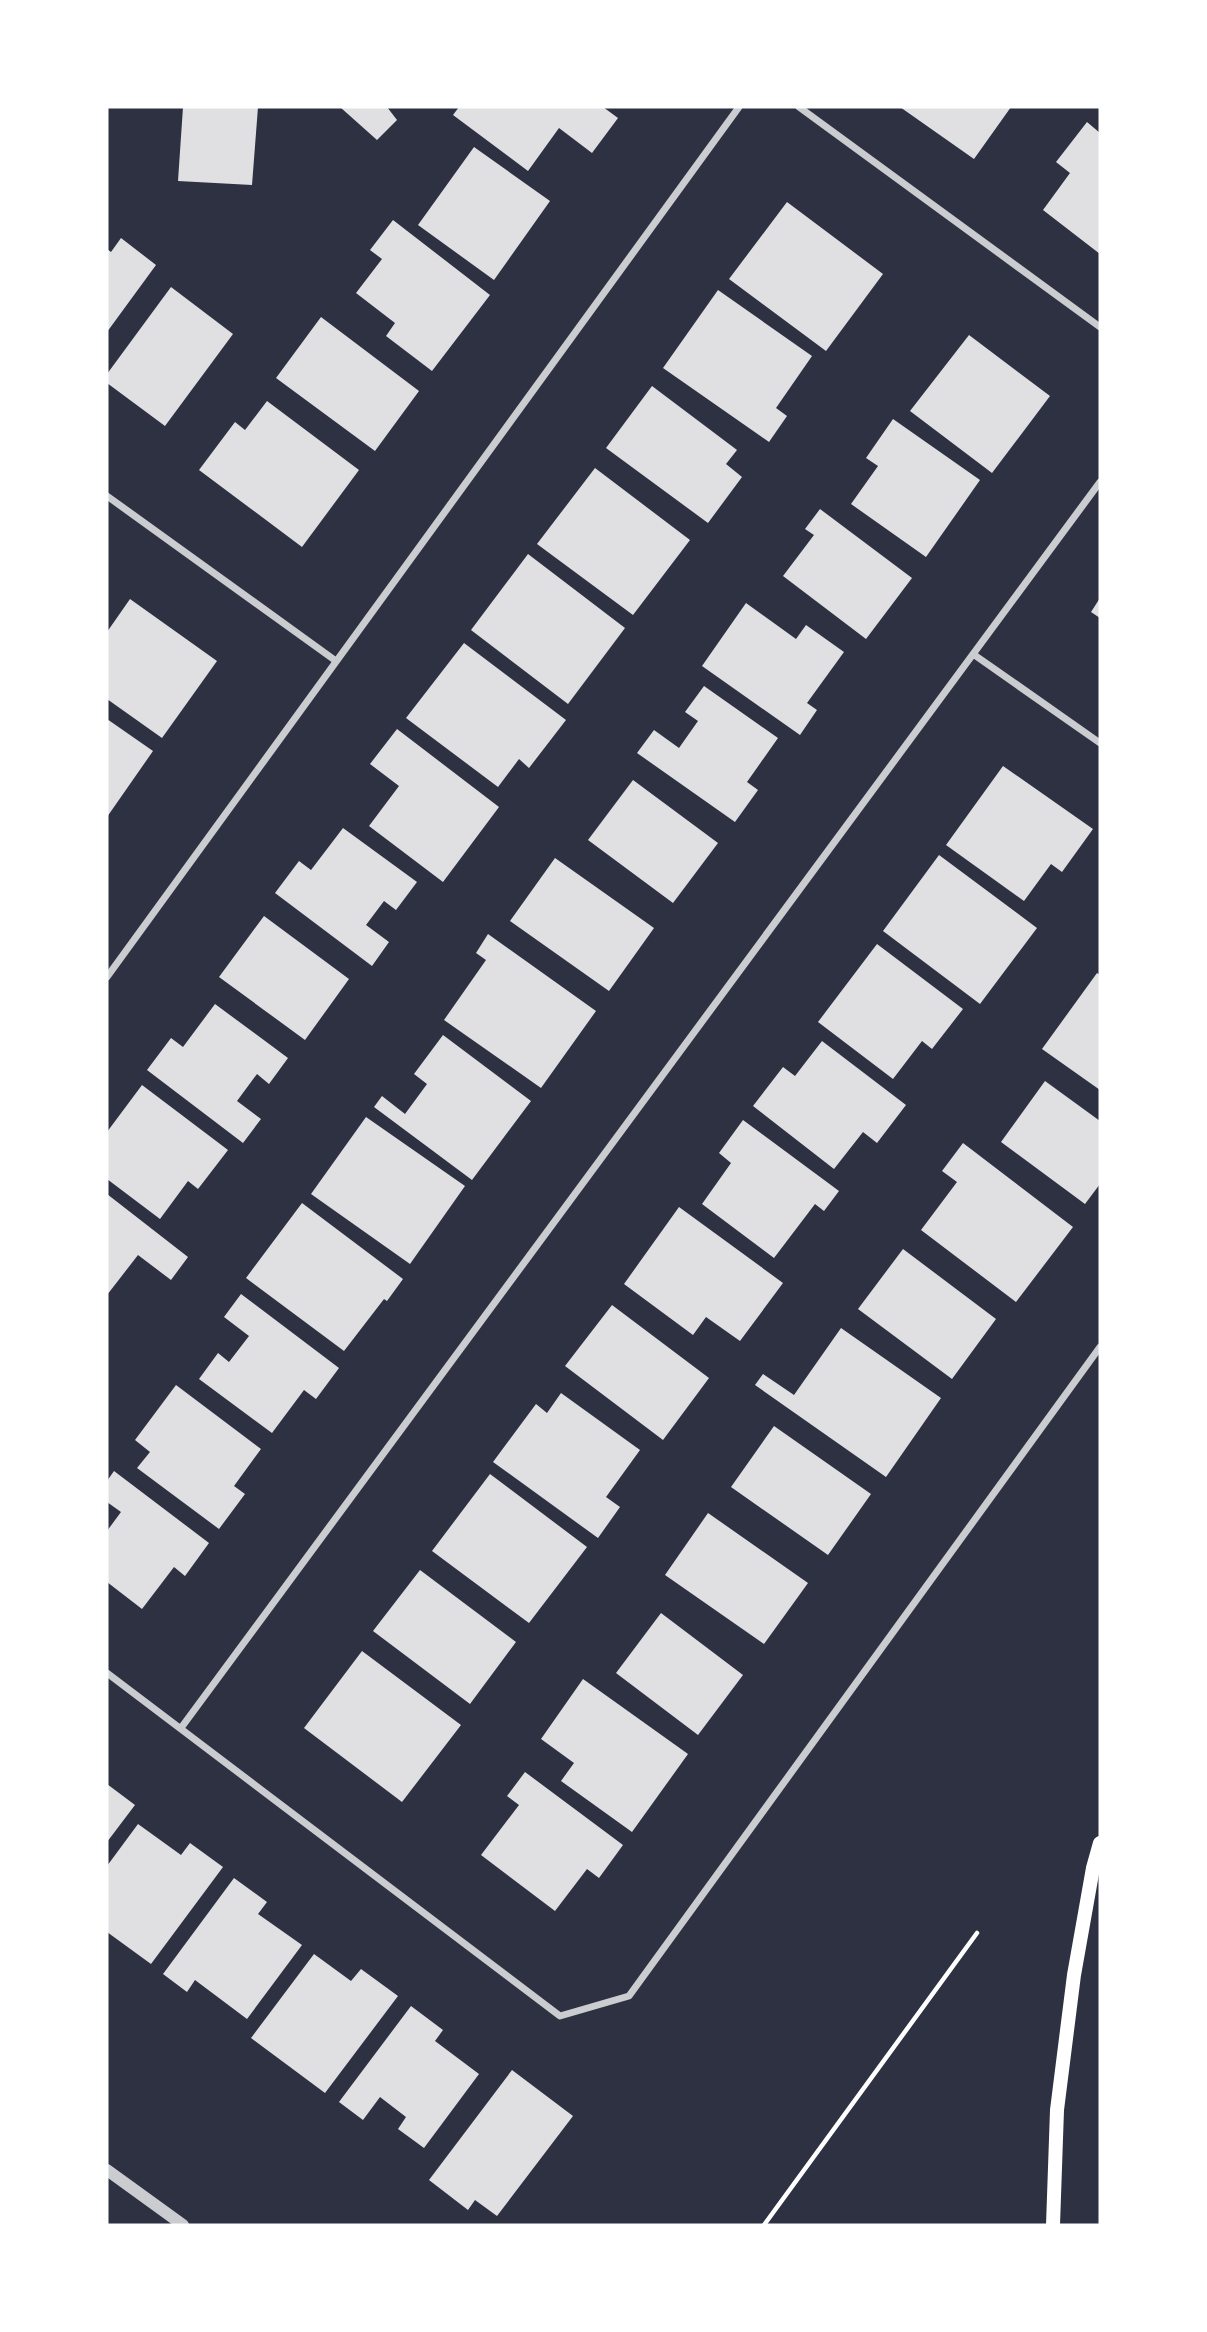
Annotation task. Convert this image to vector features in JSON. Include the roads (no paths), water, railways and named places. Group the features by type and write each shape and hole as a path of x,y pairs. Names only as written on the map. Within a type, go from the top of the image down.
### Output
{"main road":[{"path":"1053,2225 1059,2096 1074,1975 1100,1843"}],"street":[{"path":"107,977 739,107"},
{"path":"799,107 1100,327"},
{"path":"181,1728 1100,482"},
{"path":"107,496 336,661"},
{"path":"973,654 1100,743"},
{"path":"107,1673 560,2017 629,1996 1100,1347"},
{"path":"107,2169 183,2225"}]}
